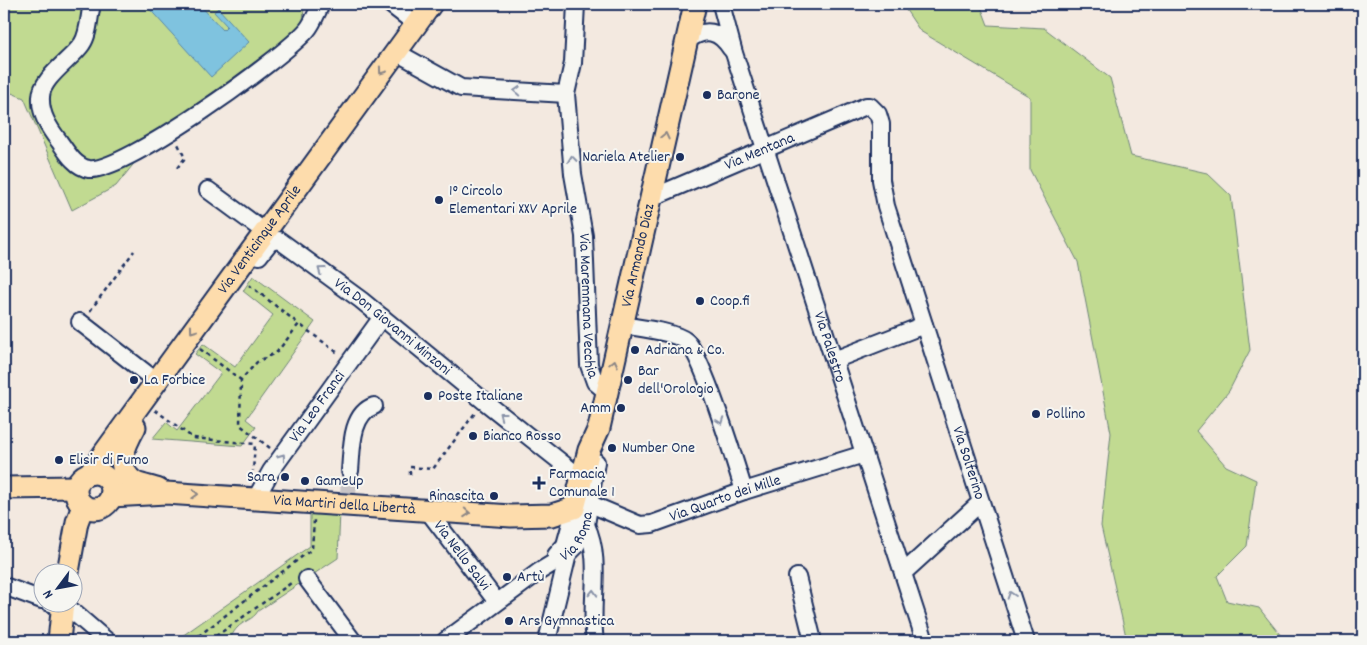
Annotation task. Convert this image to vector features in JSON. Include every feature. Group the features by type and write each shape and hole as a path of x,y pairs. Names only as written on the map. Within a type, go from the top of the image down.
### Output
{"main road":[{"name":"Via Venticinque Aprile","path":"70,562 81,497 154,384 431,4"},
{"name":"Via Armando Diaz","path":"582,504 582,478 589,450 599,428 695,4"},
{"path":"154,384 148,404 124,448 122,461 128,475 136,482 166,492"},
{"name":"Via Martiri della Libertà","path":"4,488 26,488 81,497 98,509 106,504 111,496 111,485 104,476 81,497"},
{"path":"26,488 60,502 69,509 81,497"},
{"name":"Via Martiri della Libertà","path":"111,496 166,492 259,493 348,499 428,511 538,516 563,513 582,504"},
{"path":"58,612 59,641"}],"street":[{"path":"92,4 82,43 46,82 41,94 46,121 67,152 85,168 100,168 184,124 242,84 302,36 310,26 321,4"},
{"path":"390,4 416,24"},
{"name":"Via Maremmana Vecchia","path":"576,4 573,64 566,94 573,174 584,246 589,364 595,382 607,392"},
{"name":"Via Palestro","path":"721,4 734,53 903,573 922,641"},
{"name":"Via Palestro","path":"687,41 702,32 713,32 723,37 734,53"},
{"path":"396,52 461,88 566,94"},
{"name":"Via Mentana","path":"651,198 764,148 866,106"},
{"name":"Via Solferino","path":"866,106 873,108 880,119 882,191 981,502 903,573"},
{"path":"208,190 265,232"},
{"name":"Via Don Giovanni Minzoni","path":"210,306 228,293 268,244 277,240 382,317 582,478"},
{"name":"Via Leo Franci","path":"259,493 281,457 382,317"},
{"path":"82,320 154,384"},
{"path":"622,325 679,337 692,348 710,392 744,491"},
{"path":"834,360 924,325"},
{"path":"350,471 357,424 364,411 374,406"},
{"name":"Via Roma","path":"540,571 565,545 582,504 598,449 599,428"},
{"name":"Via Quarto dei Mille","path":"582,504 605,510 640,525 648,525 744,491 864,454"},
{"path":"981,502 1026,641"},
{"name":"Via Roma","path":"445,641 540,571 568,554 576,546 586,525 582,504"},
{"name":"Via Nello Salvi","path":"428,511 497,602"},
{"path":"586,525 593,544 592,622 595,641"},
{"path":"548,641 568,554"},
{"path":"797,577 813,641"},
{"path":"301,579 353,641"},
{"path":"4,586 32,596"},
{"path":"74,612 107,641"}],"path":[{"path":"177,168 185,158 176,138 189,132 184,124"},
{"path":"82,320 134,251"},
{"path":"241,279 343,356"},
{"path":"281,457 240,425 240,380 257,362 277,352 299,324"},
{"path":"198,348 240,380"},
{"path":"152,407 193,438 255,444 252,487 259,493"},
{"path":"410,475 410,467 434,469 478,409"},
{"path":"192,641 312,548 315,512"},
{"path":"210,641 301,579"}],"green space":[{"path":"4,4 304,4 303,25 140,156 116,186 72,210 24,98 4,90"},
{"path":"902,4 980,4 988,25 1044,28 1110,78 1131,156 1207,173 1231,196 1250,350 1229,391 1196,431 1226,466 1256,480 1247,546 1217,576 1227,601 1259,608 1285,641 1127,641 1101,526 1111,433 1078,262 1030,170 1030,97 920,31"},
{"path":"253,276 315,322 246,419 256,427 242,446 152,439 166,422 177,431 221,373 195,354 203,344 235,367 273,315 243,291"},
{"path":"310,512 340,512 338,558 258,611 239,626 226,641 175,641 310,546"}],"water":[{"path":"145,4 199,4 223,30 227,26 214,12 218,8 249,42 211,77"}],"tunnel":[{"path":"348,494 350,471"}],"place":[{"name":"Barone","path":"707,95"},
{"name":"Nariela Atelier","path":"680,157"},
{"name":"1° Circolo Elementari XXV Aprile","path":"439,200"},
{"name":"Coop.fi","path":"700,301"},
{"name":"Adriana & Co.","path":"635,350"},
{"name":"La Forbice","path":"134,380"},
{"name":"Bar dell'Orologio","path":"628,380"},
{"name":"Poste Italiane","path":"428,396"},
{"name":"Amm","path":"621,408"},
{"name":"Pollino","path":"1036,414"},
{"name":"Bianco Rosso","path":"473,436"},
{"name":"Number One","path":"612,448"},
{"name":"Elisir di Fumo","path":"59,460"},
{"name":"Sara","path":"285,477"},
{"name":"GameUp","path":"305,481"},
{"name":"Farmacia Comunale 1","path":"539,483"},
{"name":"Rinascita","path":"494,496"},
{"name":"Artù","path":"507,577"},
{"name":"Ars Gymnastica","path":"509,621"}]}
